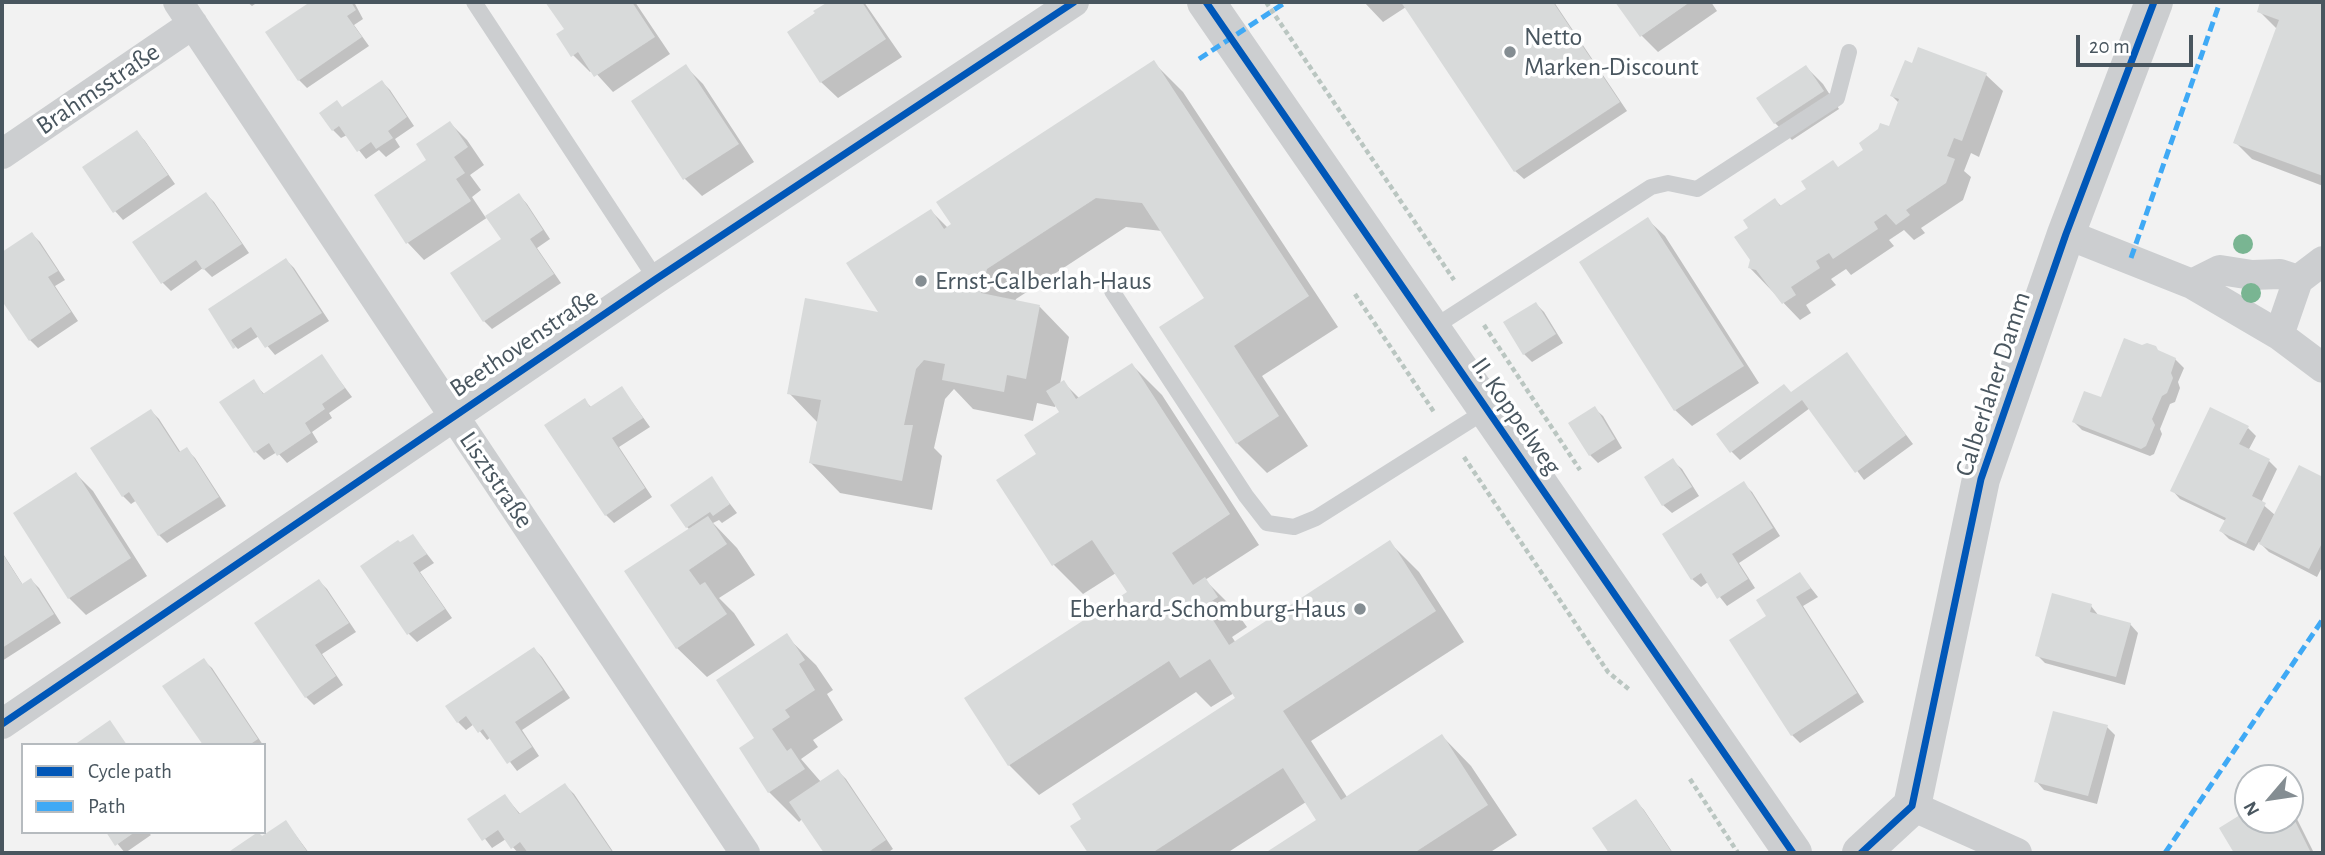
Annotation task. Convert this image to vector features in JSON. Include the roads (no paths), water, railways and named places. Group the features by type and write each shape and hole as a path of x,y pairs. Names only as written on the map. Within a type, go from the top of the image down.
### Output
{"street":[{"name":"Beethovenstraße","path":"2,724 656,279 1074,2"},
{"name":"II. Koppelweg","path":"1206,2 1793,853"},
{"name":"Calberlaher Damm","path":"1912,806 1981,480 2066,234 2154,2"},
{"name":"Brahmsstraße","path":"2,154 186,13"},
{"name":"Lisztstraße","path":"186,13 745,853"},
{"path":"2066,234 2192,284 2279,335 2323,368"},
{"path":"2279,335 2298,280 2323,261"},
{"path":"2192,284 2220,270 2252,275 2280,274 2298,280"},
{"path":"1861,853 1912,806 2017,853"}],"lane":[{"path":"474,2 656,279"},
{"path":"1431,329 1651,187 1668,183 1697,189 1837,98 1849,52"},
{"path":"1112,291 1246,496 1267,523 1294,527 1316,518 1486,410"}],"place":[{"name":"Netto Marken-Discount","path":"1510,52"},
{"name":"Ernst-Calberlah-Haus","path":"921,281"},
{"name":"Eberhard-Schomburg-Haus","path":"1360,609"}]}
